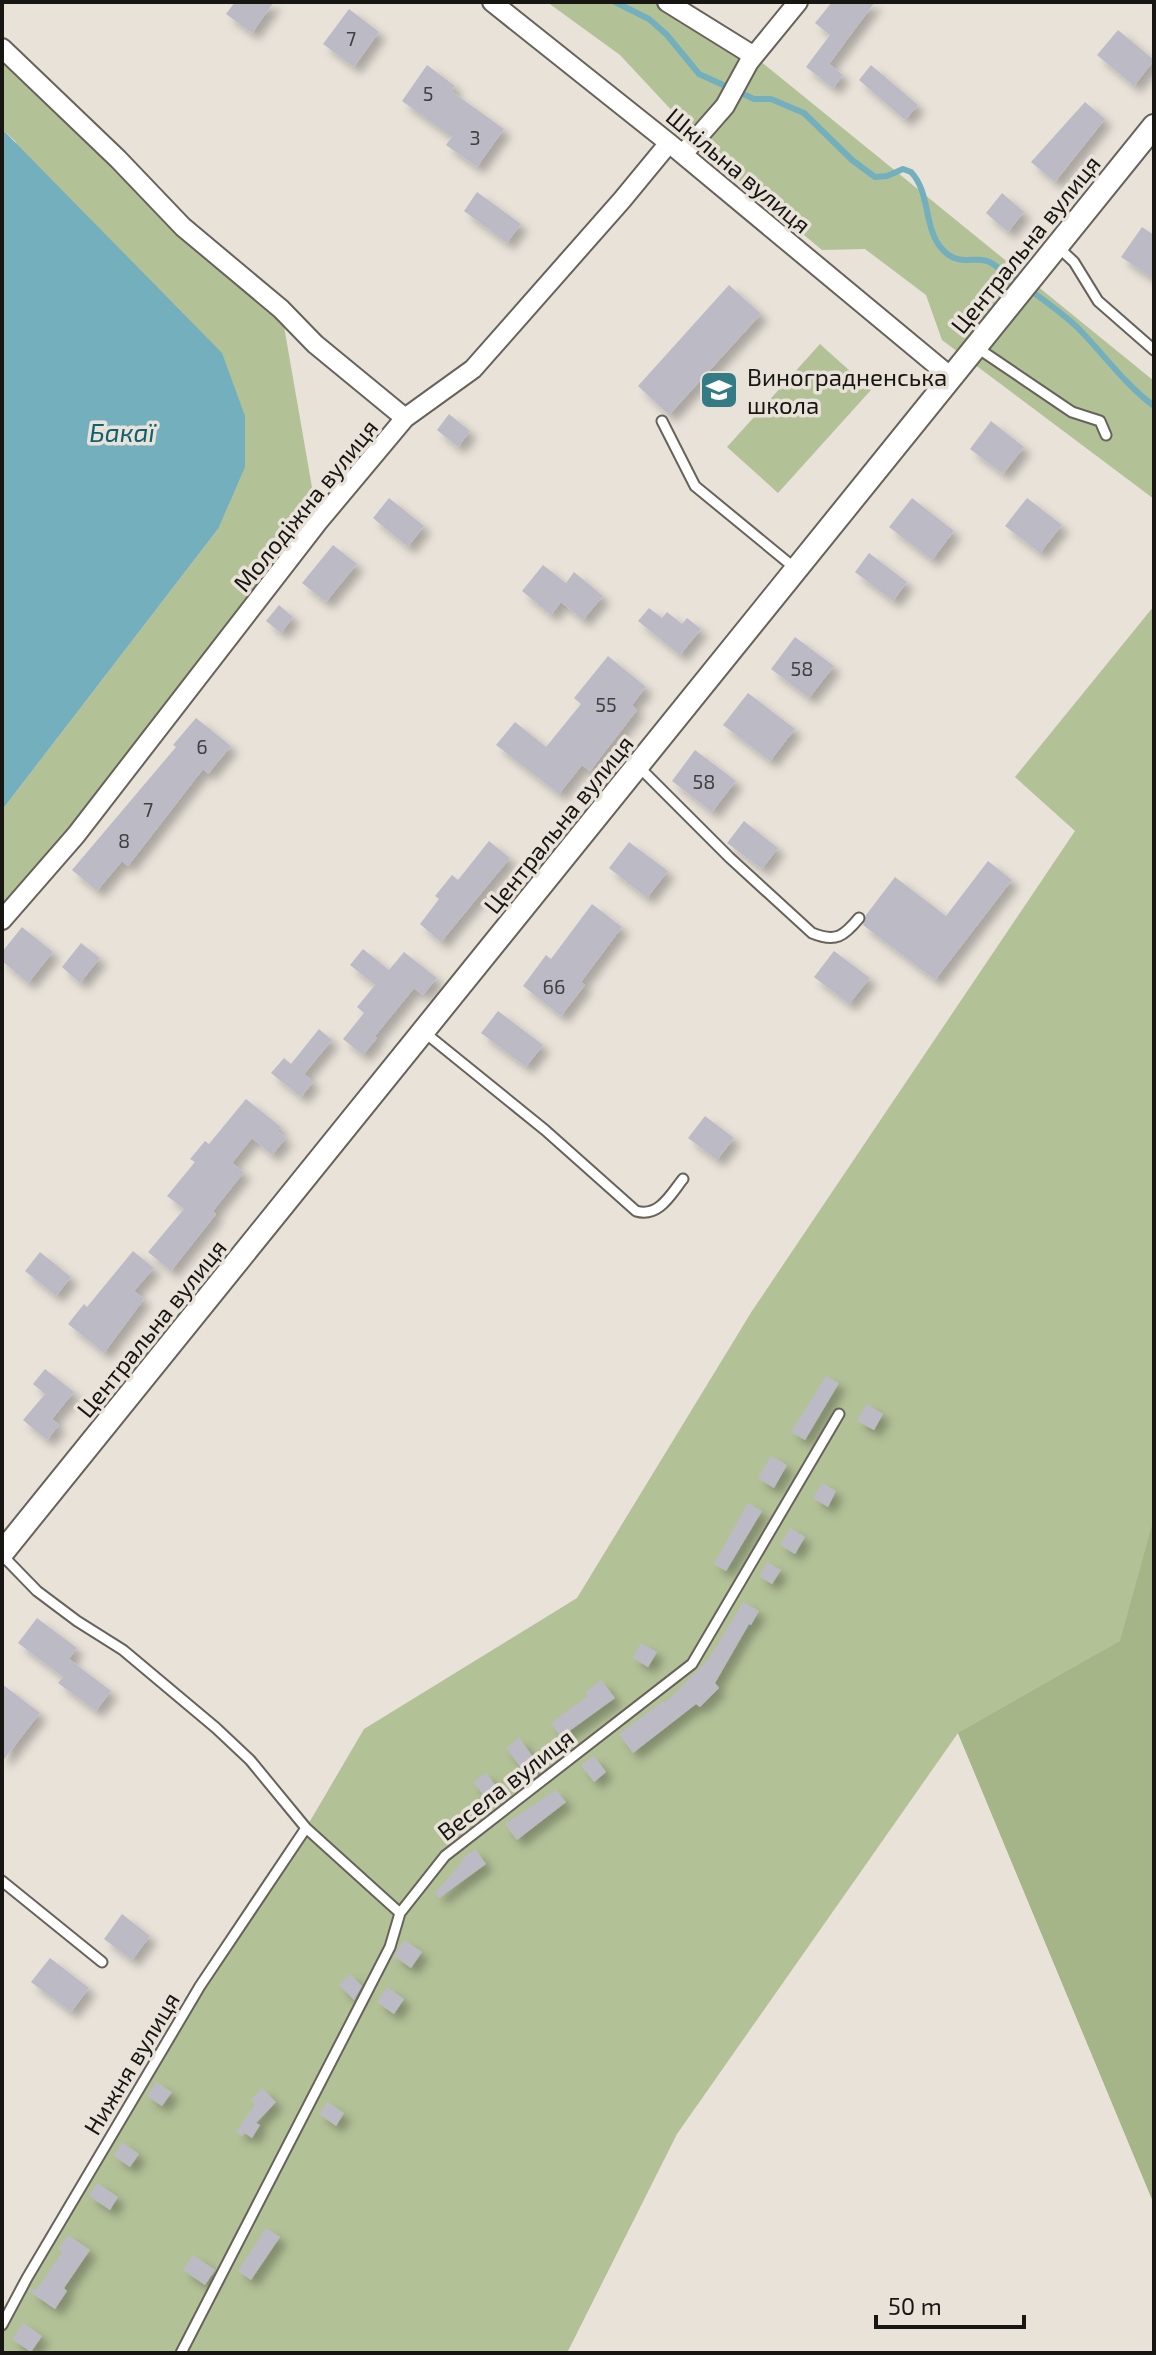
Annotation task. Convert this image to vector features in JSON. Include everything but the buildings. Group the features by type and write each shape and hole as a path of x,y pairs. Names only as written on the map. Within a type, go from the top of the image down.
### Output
{"street":[{"name":"Шкільна вулиця","path":"492,2 676,148 952,378"},
{"path":"667,2 752,59"},
{"name":"Молодіжна вулиця","path":"2,920 76,835 318,522 405,418 473,369 612,212 676,148 725,106 752,59 798,2"},
{"path":"2,48 78,119 183,227 281,309 315,344 405,418"},
{"name":"Центральна вулиця","path":"2,1554 1154,126"}],"lane":[{"path":"1056,245 1074,262 1098,301 1154,350"},
{"path":"976,347 1072,412 1100,421 1106,435"},
{"path":"662,421 695,486 796,569"},
{"path":"638,766 730,858 812,933 823,938 836,937 845,934 859,918"},
{"path":"424,1032 545,1130 636,1211 653,1212 664,1204 683,1179"},
{"name":"Весела вулиця","path":"181,2353 390,1947 400,1913 445,1856 692,1664 839,1414"},
{"path":"2,1554 37,1591 123,1650 216,1728 250,1760 306,1828 400,1913"},
{"name":"Нижня вулиця","path":"2,2325 200,1986 306,1828"},
{"path":"2,1881 102,1962"}],"green space":[{"path":"547,2 667,2 754,56 1154,381 1154,499 942,340 926,295 865,249 822,250 731,174 620,55"},
{"path":"2,48 281,309 318,522 2,920 2,810 218,529 15,141 2,129"},
{"path":"820,344 871,390 778,493 727,447"},
{"path":"1154,606 1154,2204 958,1733 677,2134 567,2353 2,2353 2,2325 200,1986 306,1828 364,1729 577,1598 752,1311 1075,831 1015,777"},
{"path":"1154,1518 1154,2204 958,1733 1120,1641"}],"water":[{"name":"Бакаї","path":"2,129 222,353 245,416 245,467 218,529 2,810"}],"waterway":[{"path":"615,2 649,19 667,35 699,74 754,99 771,99 804,113 852,160 875,177 903,169 911,172 922,190 932,232 943,250 956,259 987,261 1047,302 1077,327 1123,378 1154,406"}],"place":[{"name":"Виноградненська школа","path":"719,390"}]}
